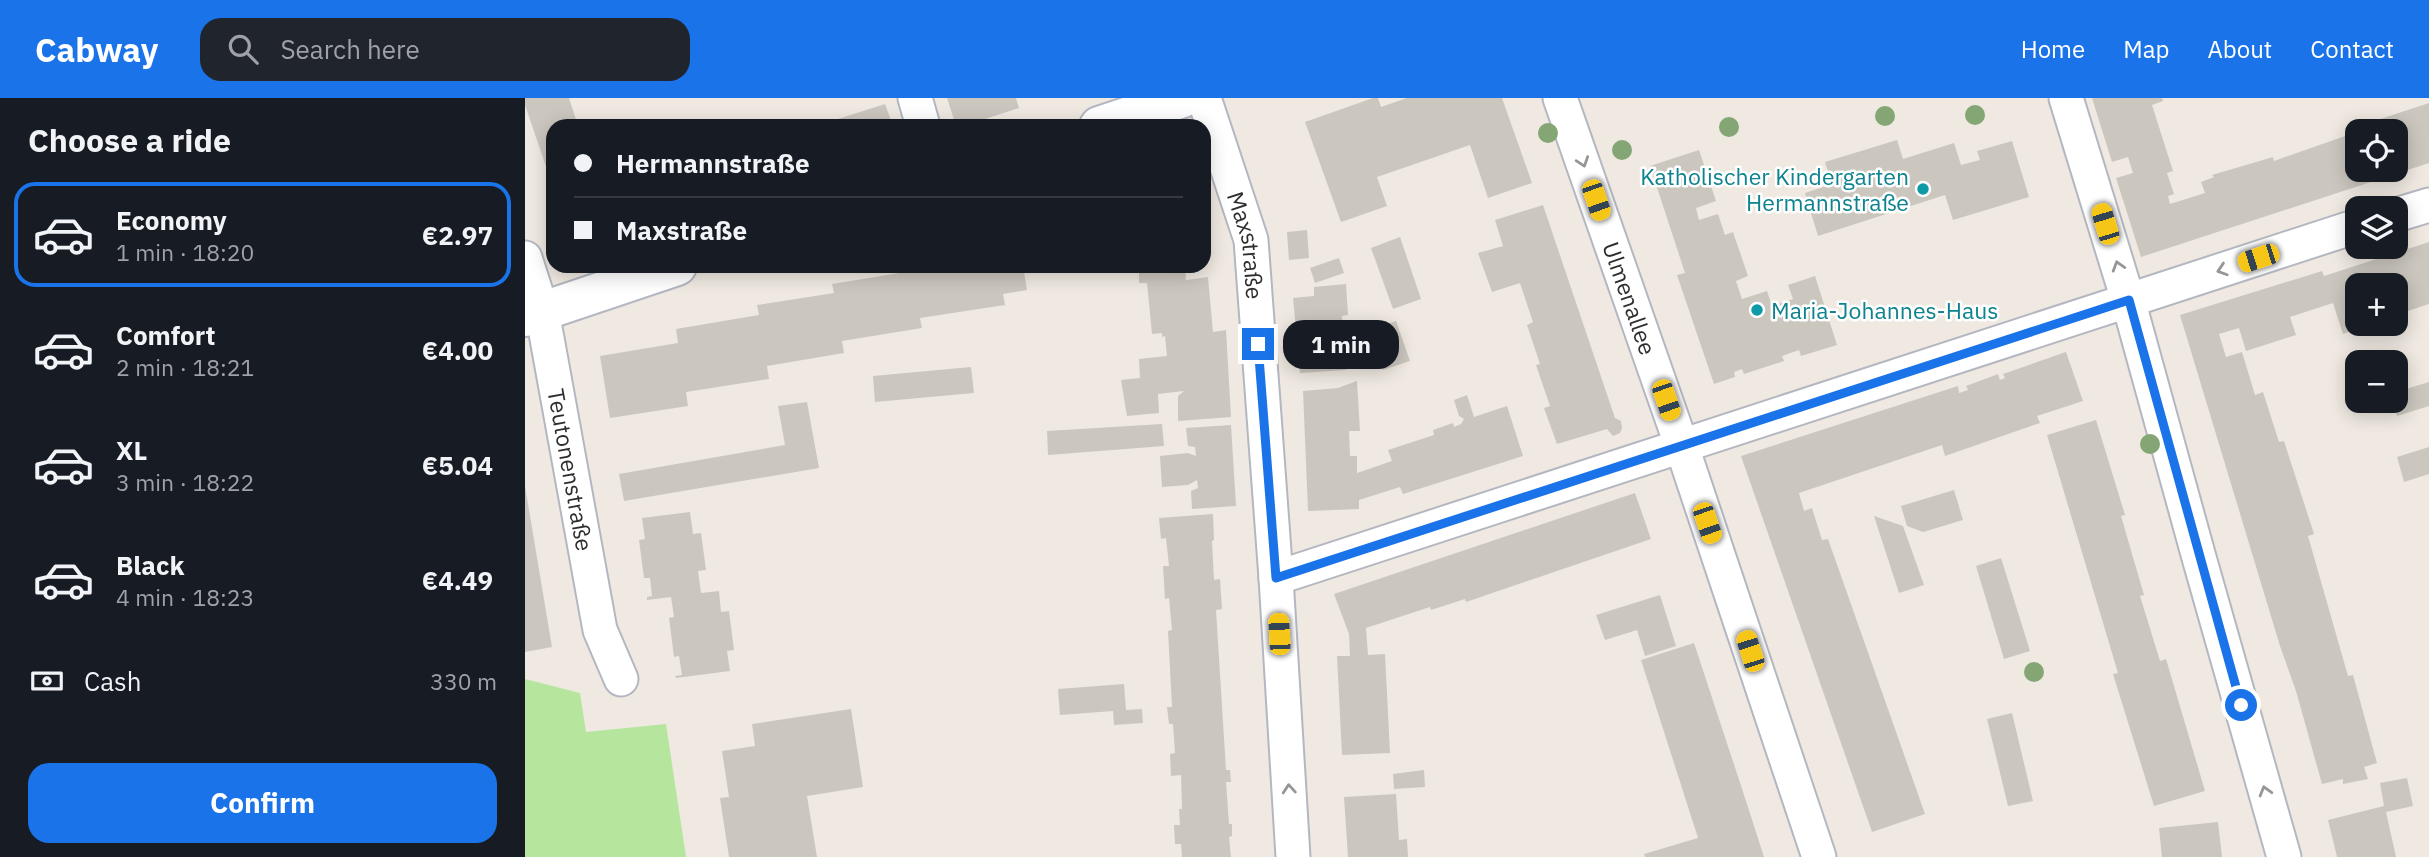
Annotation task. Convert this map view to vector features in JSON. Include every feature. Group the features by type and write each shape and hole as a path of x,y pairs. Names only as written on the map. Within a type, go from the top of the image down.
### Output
{"street":[{"path":"915,98 921,119"},
{"path":"1120,119 1183,98"},
{"name":"Maxstraße","path":"1205,98 1251,240 1293,857"},
{"name":"Ulmenallee","path":"1560,98 1682,447 1819,857"},
{"path":"2066,98 2129,300 2197,554 2284,857"},
{"path":"2408,211 2429,205"},
{"path":"1276,578 2345,230"},
{"name":"Teutonenstraße","path":"525,258 533,314 600,631 621,679"},
{"path":"533,314 656,273"}],"green space":[{"path":"525,679 580,693 586,732 666,724 686,857 525,857"}],"building":[{"path":"525,98 569,98 576,119 546,119 546,166"},
{"path":"947,98 1016,98 1019,108 985,119 954,119"},
{"path":"1378,98 1381,107 1407,98 1502,98 1532,183 1488,198 1470,145 1377,177 1387,206 1341,222 1305,122"},
{"path":"2092,98 2162,98 2163,101 2152,105 2173,171 2167,173 2174,194 2168,196 2170,204 2205,193 2201,182 2214,177 2212,175 2273,157 2274,161 2345,136 2345,182 2371,182 2141,257 2116,178 2133,173 2128,157 2112,162"},
{"path":"2429,103 2429,163 2408,170 2408,119 2380,119"},
{"path":"885,104 890,119 838,119"},
{"name":"Katholischer Kindergarten Hermannstraße","path":"1897,140 1903,159 1954,143 1961,165 1980,160 1977,151 2012,141 2029,197 1953,220 1945,195 1818,236 1805,193 1832,184 1825,162"},
{"name":"Maria-Johannes-Haus","path":"1699,150 1716,201 1696,208 1699,220 1718,214 1725,235 1733,232 1748,276 1736,281 1742,299 1767,291 1772,306 1793,299 1788,285 1815,276 1837,345 1801,356 1799,350 1782,356 1784,361 1744,374 1742,369 1734,372 1735,377 1714,384 1677,275 1685,273 1650,166"},
{"path":"1543,205 1615,418 1621,421 1620,433 1613,436 1607,429 1557,444 1544,408 1550,406 1536,365 1540,364 1527,325 1533,322 1520,283 1492,292 1478,253 1503,246 1495,220"},
{"path":"1307,230 1309,258 1289,260 1287,232"},
{"path":"1400,237 1421,299 1393,309 1371,248"},
{"path":"2429,242 2429,304 2408,311 2408,273 2345,273 2345,333 2343,334 2333,303 2290,317 2296,335 2246,351 2239,328 2219,334 2226,357 2242,352 2255,395 2263,392 2279,442 2284,441 2314,534 2308,536 2348,676 2353,675 2377,763 2364,767 2368,779 2343,784 2343,779 2322,784 2180,315 2322,271 2324,276 2376,259 2408,259 2408,249"},
{"path":"1339,258 1344,273 1315,283 1310,268"},
{"path":"900,273 1024,273 1027,290 1003,294 1005,305 920,318 922,328 842,341 844,353 767,366 769,379 686,392 688,406 610,418 600,356 678,343 676,329 759,315 757,305 834,293 832,284"},
{"path":"1139,273 1186,273 1186,280 1208,277 1213,332 1226,330 1231,417 1178,421 1178,396 1184,391 1158,394 1159,413 1127,416 1121,380 1140,378 1139,359 1167,356 1165,336 1162,337 1162,333 1152,334 1147,283 1139,283"},
{"path":"1346,284 1348,315 1342,316 1343,330 1355,325 1359,339 1338,343 1338,351 1344,351 1346,370 1300,373 1293,298 1314,296 1314,287"},
{"path":"1396,321 1410,361 1383,370 1369,330"},
{"path":"2066,352 2083,401 2037,416 2040,423 1945,456 1942,445 1799,493 1804,511 1812,508 1822,540 1828,539 1925,814 1872,832 1741,456 1958,386 1959,393 1968,390 1966,386 1998,374 2000,380 2005,378 2003,374"},
{"path":"971,367 974,393 875,402 873,376"},
{"path":"1357,381 1360,431 1349,431 1350,456 1357,456 1357,473 1392,461 1388,450 1434,435 1433,430 1453,423 1454,427 1461,424 1464,419 1459,416 1454,400 1467,395 1474,417 1507,406 1523,456 1403,494 1400,487 1359,500 1359,509 1308,511 1303,391 1338,388"},
{"path":"2429,382 2429,406 2408,413 2408,388"},
{"path":"807,402 819,468 624,501 619,474 785,445 778,406"},
{"path":"2096,420 2125,515 2121,516 2144,595 2140,596 2160,661 2166,659 2205,791 2154,806 2113,674 2118,673 2047,435"},
{"path":"1162,424 1164,446 1048,455 1047,431"},
{"path":"1231,425 1236,506 1192,509 1191,491 1198,488 1197,480 1188,485 1162,487 1160,456 1188,453 1196,456 1195,447 1188,446 1186,428"},
{"path":"2429,447 2429,474 2404,482 2397,457"},
{"path":"525,486 552,647 525,652"},
{"path":"1954,490 1963,520 1923,532 1907,526 1901,506"},
{"path":"1635,493 1651,539 1466,602 1465,599 1431,610 1430,607 1366,628 1368,655 1385,654 1390,753 1342,755 1337,656 1350,656 1349,634 1334,594"},
{"path":"690,512 693,534 701,533 706,570 698,571 701,593 719,591 721,612 729,611 734,650 727,651 730,671 676,678 675,676 682,675 679,656 674,657 669,618 674,617 671,597 647,600 647,597 652,596 650,578 644,578 639,540 645,539 642,518"},
{"path":"1213,514 1214,580 1220,579 1222,609 1216,610 1226,770 1230,770 1231,782 1226,782 1229,824 1232,824 1232,836 1229,837 1231,857 1182,857 1181,844 1175,844 1174,825 1180,825 1181,775 1171,776 1170,754 1175,753 1173,724 1169,724 1167,707 1172,707 1168,631 1172,630 1169,598 1165,599 1163,566 1169,566 1166,538 1161,539 1159,518"},
{"path":"1874,516 1903,526 1924,585 1899,593"},
{"path":"2001,558 2030,651 2004,659 1976,566"},
{"path":"1660,595 1676,646 1645,656 1637,630 1605,640 1596,615"},
{"path":"1694,643 1764,857 1645,857 1644,854 1698,838 1641,660"},
{"path":"1124,684 1126,710 1142,709 1143,723 1114,725 1113,711 1060,715 1058,689"},
{"path":"851,709 863,787 807,796 817,857 729,857 720,798 729,797 722,751 755,746 752,724"},
{"path":"2012,713 2033,801 2008,806 1987,719"},
{"path":"1424,770 1425,787 1394,789 1393,774"},
{"path":"2407,778 2413,806 2386,812 2396,857 2337,857 2328,820 2384,806 2380,783"},
{"path":"1396,794 1399,840 1407,839 1408,857 1348,857 1344,797"},
{"path":"2218,822 2222,857 2162,857 2159,828"}],"place":[{"name":"Katholischer Kindergarten Hermannstraße","path":"1923,189"},
{"name":"Maria-Johannes-Haus","path":"1757,310"}],"route":[{"path":"1258,344 1276,578 2129,300 2197,554 2241,705"}]}
